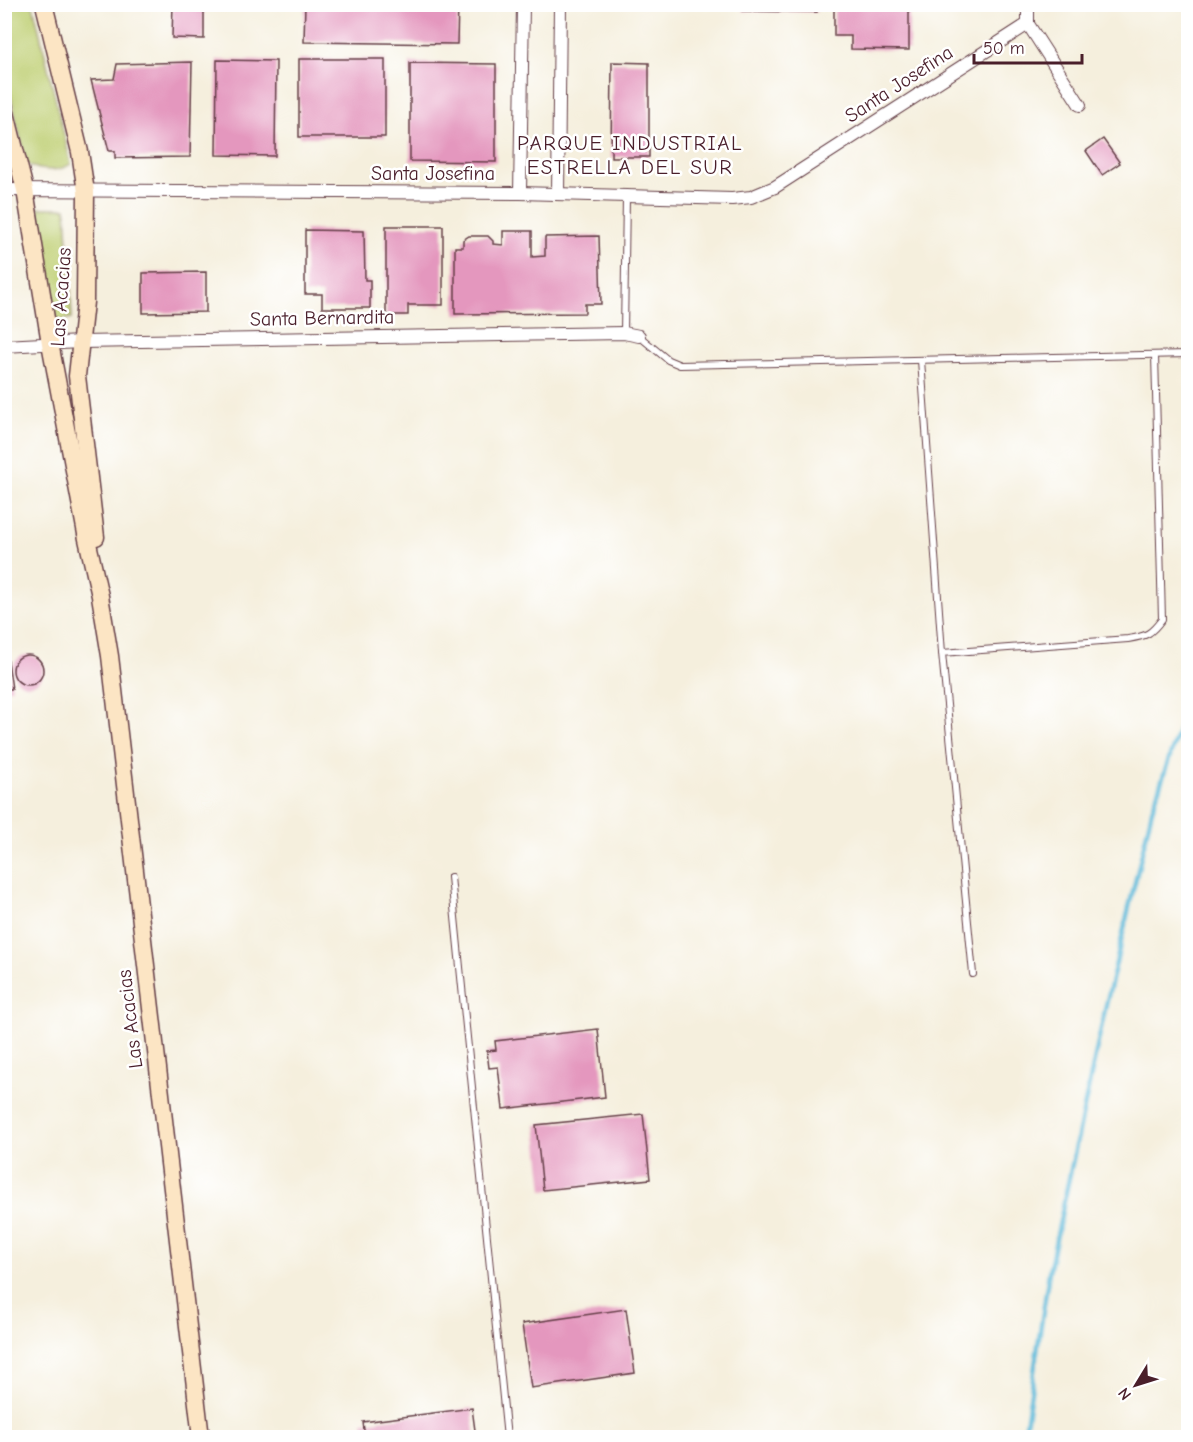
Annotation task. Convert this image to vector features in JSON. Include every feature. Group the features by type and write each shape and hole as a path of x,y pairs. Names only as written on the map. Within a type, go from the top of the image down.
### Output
{"main road":[{"name":"Las Acacias","path":"44,4 80,152 86,192 85,302 78,387 93,502 100,596 116,704 151,1025 201,1437"},
{"name":"Las Acacias","path":"4,105 25,190 50,342 100,596"}],"street":[{"path":"520,193 523,4"},
{"path":"558,194 560,4"},
{"path":"1028,4 1028,24 1080,105"},
{"name":"Santa Josefina","path":"4,190 520,193 732,199 751,197 763,193 1028,24"},
{"name":"Santa Bernardita","path":"4,346 50,342 624,333 639,336"}],"lane":[{"path":"624,333 626,196"},
{"path":"639,336 668,360 680,365 1188,354"},
{"path":"942,653 1143,637 1153,631 1162,619 1155,355"},
{"path":"921,360 942,653 973,974"},
{"path":"451,877 507,1437"}],"green space":[{"path":"4,5 33,5 71,164 66,167 55,170 42,169 26,163 5,70"},
{"path":"38,208 66,208 72,318 57,321"}],"building":[{"path":"173,4 204,4 204,39 172,38"},
{"path":"305,4 458,4 457,44 304,42"},
{"path":"834,4 909,4 909,50 851,49 851,36 834,36"},
{"path":"742,5 817,5 817,12 742,11"},
{"path":"299,59 385,59 385,137 299,137"},
{"path":"217,60 276,61 275,156 216,155"},
{"path":"192,62 190,157 115,158 115,151 109,151 91,80 114,79 117,64"},
{"path":"612,62 649,63 649,157 611,157"},
{"path":"410,63 496,64 496,162 410,161"},
{"path":"1103,139 1120,163 1102,175 1086,151"},
{"path":"386,226 443,226 443,305 408,305 408,315 386,315"},
{"path":"305,230 364,231 365,280 370,280 370,308 322,308 322,294 305,294"},
{"path":"503,231 532,231 532,257 545,256 545,237 599,236 601,304 585,304 585,313 455,314 455,247 463,247 463,240 469,236 488,236 493,244 503,245"},
{"path":"206,272 206,312 143,313 143,273"},
{"path":"28,655 39,659 43,670 39,681 28,685 17,681 13,670 17,659"},
{"path":"8,661 12,689 4,689 4,662"},
{"path":"598,1029 605,1097 503,1109 498,1067 489,1068 487,1051 496,1050 495,1041"},
{"path":"643,1114 650,1179 543,1190 536,1125"},
{"path":"626,1309 635,1373 531,1388 522,1324"},
{"path":"472,1408 476,1438 365,1438 363,1422"}],"waterway":[{"path":"1024,1438 1049,1272 1106,1005 1152,810 1188,702"}],"district":[{"name":"PARQUE INDUSTRIAL ESTRELLA DEL SUR","path":"630,155"}]}
